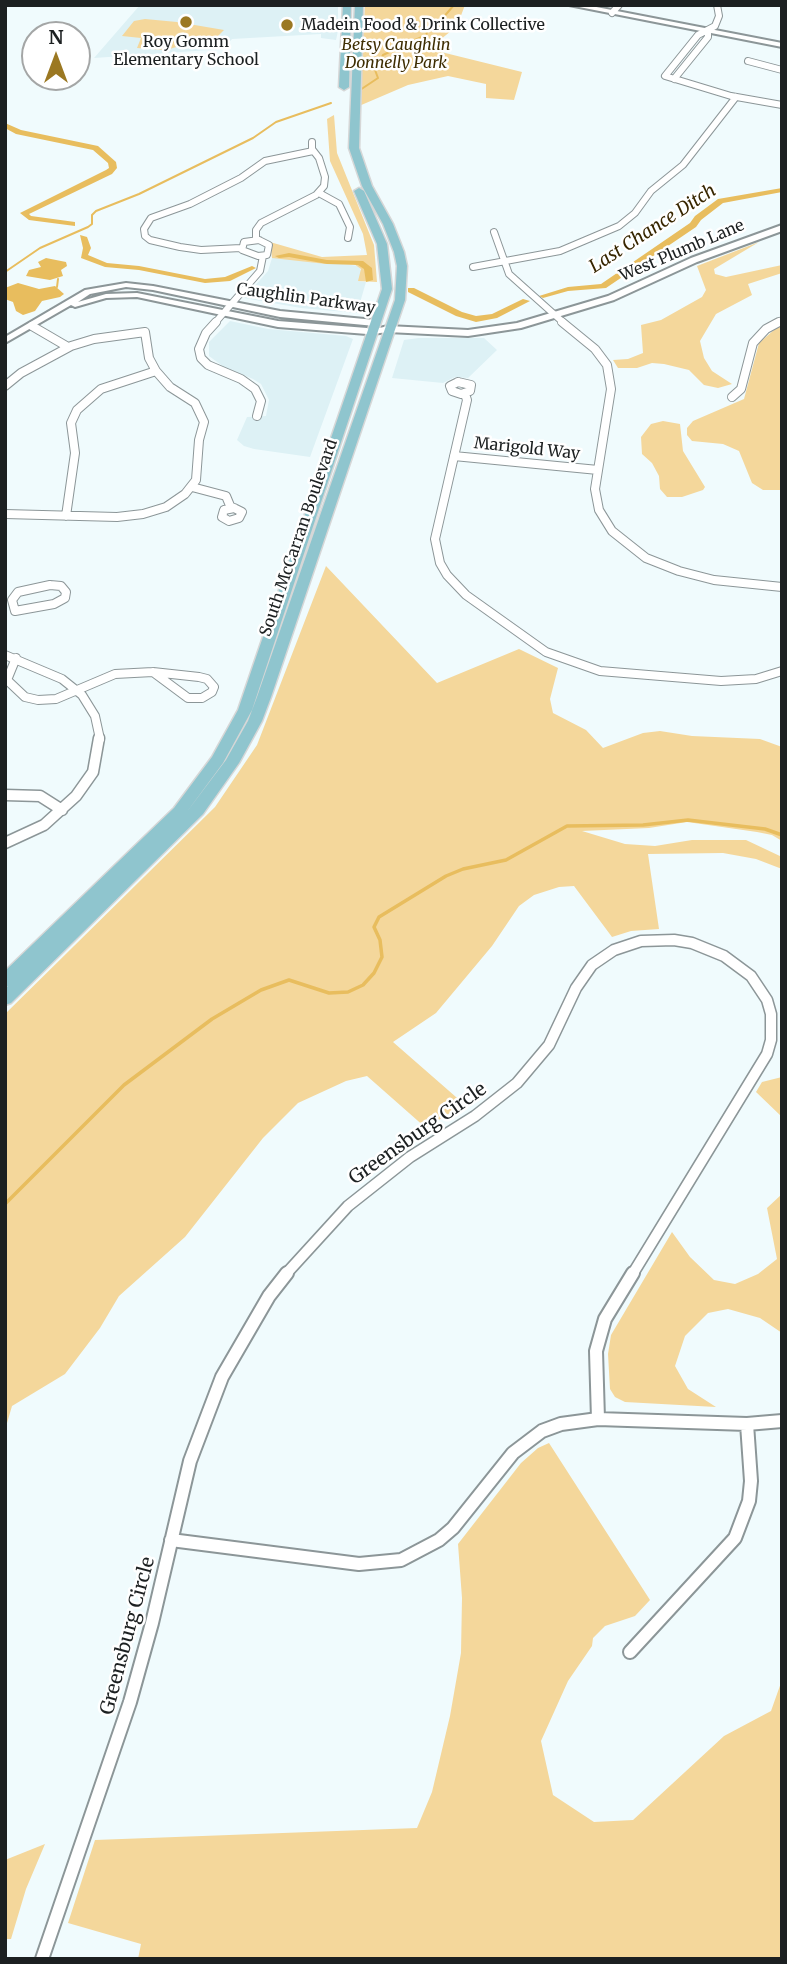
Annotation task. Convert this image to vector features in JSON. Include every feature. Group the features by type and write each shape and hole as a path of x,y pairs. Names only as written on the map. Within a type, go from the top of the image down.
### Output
{"main road":[{"name":"South McCarran Boulevard","path":"5,999 176,834 212,793 239,751 264,697 378,328 387,289 383,244 354,178 345,149 343,118 347,5"},
{"name":"South McCarran Boulevard","path":"5,981 179,812 218,760 236,730 378,328 400,300 402,266 394,237 367,186 354,148 359,5"},
{"path":"573,5 782,45"},
{"path":"346,35 358,35"},
{"name":"West Plumb Lane","path":"378,328 486,332 518,326 611,298 679,266 782,228"}],"street":[{"path":"612,13 619,5"},
{"path":"717,5 718,21 708,31 698,35 665,75 736,97 782,106"},
{"path":"674,79 708,37 708,31"},
{"path":"748,61 782,70"},
{"path":"472,267 574,247 625,222 651,191 683,165 736,97"},
{"path":"256,240 256,230 264,221 319,193 326,180 319,158 313,151 312,142"},
{"path":"241,248 244,242 256,240 269,245 269,254 263,256 245,252 241,248 208,250 180,247 148,239 144,229 151,218 190,204 245,176 265,161 313,151"},
{"path":"319,193 334,198 339,204 350,227 348,238"},
{"path":"494,232 512,278 595,349 611,374 595,489 599,510 612,531 633,550 661,565 696,576 782,587"},
{"path":"257,416 261,401 255,389 241,379 208,365 199,353 200,341 260,271 263,256"},
{"name":"Caughlin Parkway","path":"5,341 88,292 126,285 280,314 378,328"},
{"name":"Caughlin Parkway","path":"64,307 106,296 129,295 278,324 378,328"},
{"path":"732,397 741,389 753,343 766,329 782,320"},
{"path":"32,326 68,347"},
{"path":"5,386 21,373 68,347 94,339 145,332 149,358 156,371 170,387 195,403 203,415 198,446 198,472 192,487 176,501 143,514 66,516 5,513"},
{"path":"66,516 75,453 71,424 77,410 101,388 156,371"},
{"path":"465,394 467,400 435,528 435,539 440,563 447,575 466,595 532,644 580,666 632,675 721,681 756,679 782,671"},
{"name":"Marigold Way","path":"454,456 598,470"},
{"path":"192,487 226,496 231,508"},
{"path":"5,612 15,611 59,602 65,598 66,592 61,586 50,585 23,589 12,600 15,611"},
{"path":"5,655 62,679 76,691 95,716 100,741 93,772 85,786 44,825 5,843"},
{"path":"16,659 7,680 25,697 47,701 115,674 153,672 200,677 207,679 214,687 212,692 202,698 188,698 153,672"},
{"path":"5,795 40,796 62,810"},
{"name":"Greensburg Circle","path":"42,1959 130,1702 190,1461 222,1377 245,1334 294,1264 322,1231 377,1181 475,1116 517,1083 549,1045 583,975 601,957 641,941 692,943 724,956 751,976 767,1000 772,1014 771,1040 767,1054 605,1319 596,1351 598,1419"},
{"path":"171,1540 359,1564 401,1560 421,1552 453,1528 513,1453 526,1441 561,1424 598,1419 747,1424 782,1420"},
{"path":"630,1652 735,1538 749,1501 751,1481 747,1424"}],"shaded area":[{"name":"Roy Gomm Elementary School","path":"140,5 338,5 338,31 336,40 321,38 321,34 232,39 224,49 94,58"},
{"path":"285,257 359,266 359,281 366,282 357,313 301,308 244,298 268,271 272,258"},
{"path":"46,258 66,262 67,266 61,270 63,276 50,280 26,276 29,270 41,267 38,262"},
{"path":"18,283 39,289 55,286 64,294 42,301 35,311 23,315 16,311 13,302 5,299 5,288"},
{"path":"230,321 268,329 346,336 353,339 310,457 254,449 237,440 247,417 266,416 269,400 261,384 224,367 209,356 209,342"},
{"path":"484,338 497,350 468,378 455,377 443,383 392,378 404,340"}],"green space":[{"name":"Betsy Caughlin Donnelly Park","path":"365,5 465,5 457,26 429,49 522,72 514,100 486,98 486,84 448,76 408,85 359,106"},
{"path":"145,19 224,30 208,46 190,43 166,50 137,48 141,38 122,36 134,21"},
{"path":"334,115 337,153 374,245 377,282 358,281 361,269 354,264 272,258 270,242 322,257 367,255 363,234 330,161 327,119"},
{"path":"759,242 714,269 715,274 726,277 782,265 782,273 748,284 752,295 716,314 700,341 704,358 712,371 732,384 718,388 704,385 689,370 664,364 618,368 613,360 628,359 643,353 641,325 661,320 702,297 706,290 697,266"},
{"path":"782,323 782,490 763,490 752,483 739,451 723,444 692,441 687,435 687,428 693,421 744,399 759,343"},
{"path":"663,421 680,424 683,451 705,487 703,490 682,497 667,497 660,489 659,476 652,463 642,454 641,437 651,424"},
{"path":"326,566 437,683 519,649 558,668 550,699 553,713 586,730 603,748 643,733 660,731 692,736 760,739 782,747 782,841 772,835 757,832 687,822 649,828 582,831 625,844 655,846 692,840 746,840 782,857 782,869 756,859 723,853 648,854 659,929 631,931 612,937 574,886 559,887 534,895 519,906 492,946 436,1013 393,1042 464,1104 426,1128 367,1076 346,1081 298,1103 263,1138 185,1237 119,1296 100,1328 65,1374 12,1406 5,1430 5,1014 215,807 257,745"},
{"path":"782,1077 782,1117 756,1092 762,1082"},
{"path":"782,1194 782,1333 760,1318 728,1309 708,1313 685,1336 675,1366 688,1389 716,1407 625,1402 615,1397 610,1389 608,1354 611,1335 672,1232 690,1257 714,1280 735,1284 758,1274 777,1259 767,1208"},
{"path":"549,1443 650,1600 635,1616 605,1626 593,1638 592,1646 568,1681 541,1741 553,1795 594,1822 633,1820 724,1736 771,1711 782,1680 782,1959 138,1959 141,1944 68,1923 95,1840 417,1828 432,1792 461,1653 462,1598 458,1544 521,1463 538,1448"},
{"path":"45,1844 26,1889 11,1939 5,1939 5,1860"}],"waterway":[{"path":"360,90 378,78 375,70 383,55 426,35 429,27 442,19 454,5"},
{"path":"5,272 40,248 88,227 92,224 92,215 96,211 139,194 253,138 276,122 331,103"},
{"name":"Last Chance Ditch","path":"5,125 19,132 95,148 112,162 113,168 109,172 24,213 29,218 72,224"},
{"name":"Last Chance Ditch","path":"543,296 568,289 603,286 693,225 721,201 782,190"},
{"name":"Last Chance Ditch","path":"83,237 87,248 84,256 105,265 139,268 205,281 227,279 252,268"},
{"name":"Last Chance Ditch","path":"279,256 360,263 368,268 369,280"},
{"path":"57,287 58,279"},
{"name":"Last Chance Ditch","path":"411,290 459,314 476,319 494,316 526,301"},
{"path":"5,1204 124,1085 212,1019 261,990 289,980 329,993 348,992 363,985 374,973 382,957 380,940 374,927 379,917 446,876 463,869 506,860 567,826 643,825 688,820 765,829 782,835"}],"place":[{"name":"Roy Gomm Elementary School","path":"186,22"},
{"name":"Madein Food & Drink Collective","path":"287,25"}]}
